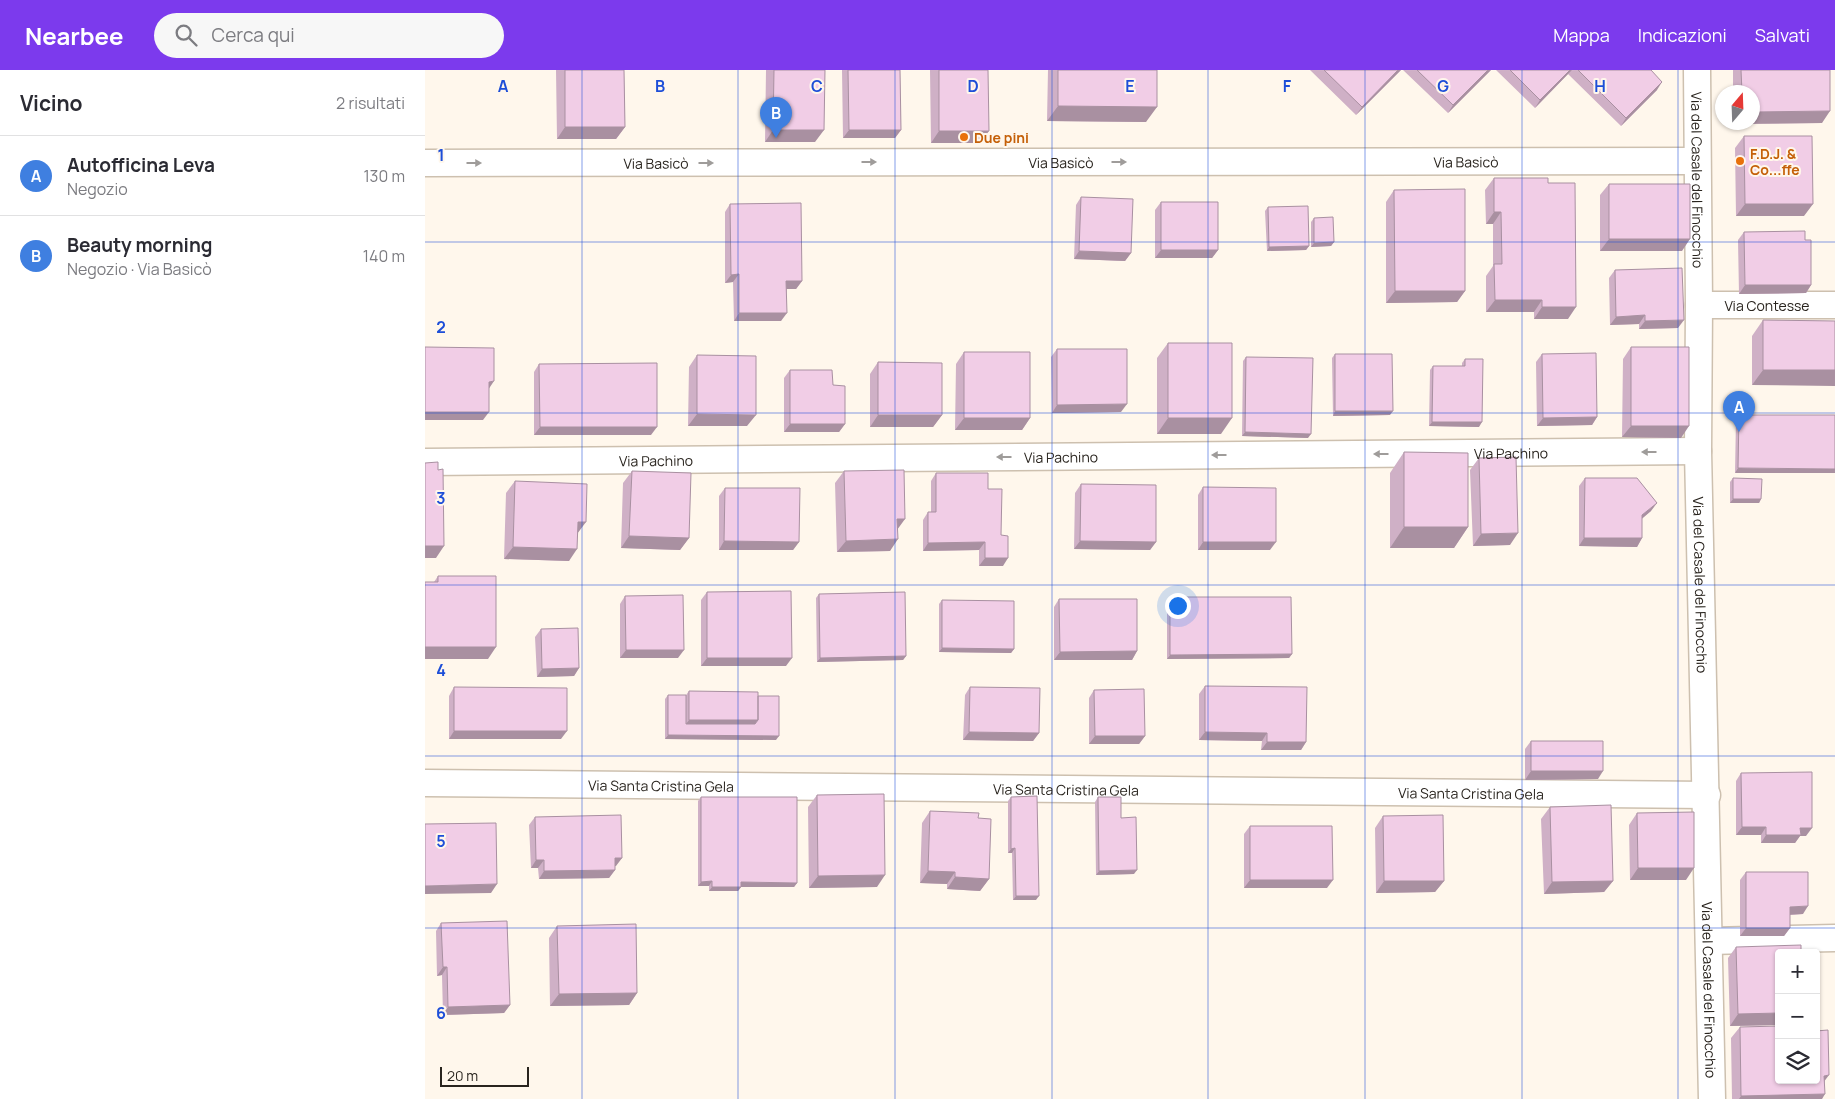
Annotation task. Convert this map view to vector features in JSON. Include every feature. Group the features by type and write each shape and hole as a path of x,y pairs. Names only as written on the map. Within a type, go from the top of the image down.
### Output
{"street":[{"name":"Via del Casale del Finocchio","path":"1697,70 1698,451 1707,795 1712,1099"},
{"name":"Via Basicò","path":"425,163 1697,161"},
{"name":"Via Contesse","path":"1699,305 1835,305"},
{"name":"Via Pachino","path":"425,462 1698,451"},
{"name":"Via Santa Cristina Gela","path":"425,783 1707,795"},
{"path":"1709,941 1835,938"}],"building":[{"path":"565,70 624,70 625,127 565,127"},
{"path":"774,70 825,70 824,130 773,130"},
{"path":"848,70 900,70 901,130 849,130"},
{"path":"939,70 988,70 989,131 939,131"},
{"path":"1058,70 1157,70 1157,107 1058,106"},
{"path":"1324,70 1398,70 1362,107"},
{"path":"1417,70 1488,70 1453,105"},
{"path":"1510,70 1570,70 1540,100"},
{"path":"1578,70 1651,70 1662,82 1626,118"},
{"path":"1741,70 1830,70 1830,111 1760,112 1760,85 1742,85"},
{"path":"1744,136 1812,136 1813,204 1745,204"},
{"path":"1494,178 1548,178 1548,183 1575,183 1576,307 1542,307 1542,300 1495,300 1494,264 1502,264 1501,212 1494,212"},
{"path":"1609,184 1690,184 1690,239 1609,239"},
{"path":"1465,189 1465,291 1395,291 1394,190"},
{"path":"1081,197 1133,199 1131,253 1079,251"},
{"path":"1161,202 1218,202 1218,250 1161,250"},
{"path":"801,203 802,281 786,281 787,313 739,313 739,274 731,275 730,204"},
{"path":"1308,206 1309,246 1269,247 1268,207"},
{"path":"1333,217 1334,242 1314,243 1314,218"},
{"path":"1805,231 1805,240 1811,240 1811,285 1745,285 1744,232"},
{"path":"1682,268 1684,320 1645,321 1645,315 1616,317 1615,270"},
{"path":"1763,320 1835,321 1835,370 1763,370"},
{"path":"1168,343 1232,343 1232,418 1168,418"},
{"path":"425,347 494,348 494,381 489,382 489,412 425,412"},
{"path":"1631,347 1689,347 1689,426 1631,426"},
{"path":"1057,349 1127,349 1127,404 1057,405"},
{"path":"964,352 1030,352 1030,418 964,418"},
{"path":"1596,353 1597,417 1543,418 1542,354"},
{"path":"1335,354 1392,354 1393,411 1335,411"},
{"path":"697,355 756,356 756,415 697,414"},
{"path":"1246,357 1313,358 1311,434 1245,432"},
{"path":"1465,359 1483,359 1482,422 1432,422 1433,366 1465,366"},
{"path":"878,362 942,363 942,415 878,415"},
{"path":"657,363 657,427 540,427 539,364"},
{"path":"790,370 832,370 833,385 845,386 845,424 790,424"},
{"path":"1739,415 1835,415 1835,469 1738,468"},
{"path":"1404,452 1468,453 1468,527 1404,527"},
{"path":"1516,457 1518,533 1481,534 1479,458"},
{"path":"438,462 438,470 443,469 444,546 425,546 425,463"},
{"path":"904,470 905,519 897,519 898,539 846,541 844,471"},
{"path":"632,471 691,473 689,538 629,536"},
{"path":"936,473 988,473 988,489 1002,489 1001,535 1008,536 1008,558 985,558 985,542 928,543 928,512 936,512"},
{"path":"1585,478 1637,478 1657,503 1642,515 1642,538 1584,538"},
{"path":"1733,478 1762,479 1761,499 1733,499"},
{"path":"515,481 587,484 586,522 578,522 577,549 513,547"},
{"path":"1081,484 1156,485 1156,542 1080,541"},
{"path":"1203,487 1276,488 1276,542 1203,542"},
{"path":"725,488 800,488 799,542 724,541"},
{"path":"438,576 496,576 496,647 425,647 425,582 438,582"},
{"path":"791,591 792,658 707,658 707,592"},
{"path":"905,592 906,656 820,658 819,594"},
{"path":"683,595 684,650 626,650 625,596"},
{"path":"1170,597 1291,597 1292,654 1170,655"},
{"path":"1059,599 1137,599 1137,651 1060,652"},
{"path":"942,600 1014,601 1014,649 942,648"},
{"path":"578,628 579,668 542,669 541,629"},
{"path":"1205,686 1307,687 1306,742 1267,742 1267,733 1205,732"},
{"path":"454,687 567,688 567,731 454,731"},
{"path":"970,687 1040,688 1039,733 969,732"},
{"path":"1144,689 1145,736 1095,736 1094,690"},
{"path":"689,691 758,692 758,720 689,720"},
{"path":"668,695 686,695 686,724 755,724 758,720 758,696 779,696 779,736 668,735"},
{"path":"1531,741 1603,741 1603,771 1531,771"},
{"path":"1812,772 1812,828 1800,828 1801,835 1766,835 1766,827 1742,827 1741,773"},
{"path":"884,794 885,875 818,876 817,795"},
{"path":"1037,796 1039,896 1016,896 1015,848 1011,849 1011,797"},
{"path":"701,797 797,797 797,883 741,882 741,887 712,887 712,881 701,882"},
{"path":"1098,797 1121,797 1121,818 1136,817 1137,870 1099,871"},
{"path":"1611,805 1613,881 1552,882 1550,807"},
{"path":"930,811 979,813 978,818 991,819 989,879 955,877 955,872 928,871"},
{"path":"1694,812 1694,868 1638,868 1637,813"},
{"path":"621,815 622,858 615,858 615,870 544,871 544,860 536,860 535,817"},
{"path":"1443,815 1444,881 1384,881 1383,816"},
{"path":"496,823 497,884 425,886 425,824"},
{"path":"1250,826 1332,826 1333,880 1250,880"},
{"path":"1746,872 1808,872 1808,906 1790,907 1790,928 1746,928"},
{"path":"507,921 510,1005 448,1007 447,967 443,967 441,923"},
{"path":"636,924 637,993 559,994 557,926"},
{"path":"1801,945 1801,949 1775,949 1775,1013 1738,1014 1736,947"},
{"path":"1775,1026 1775,1084 1820,1084 1820,1031 1828,1030 1829,1075 1824,1076 1825,1094 1741,1096 1740,1027"}],"place":[{"name":"Due pini","path":"964,137"},
{"name":"Beauty morning","path":"776,138"},
{"name":"F.D.J. & Co...ffe","path":"1740,161"},
{"name":"Autofficina Leva","path":"1739,432"}]}
